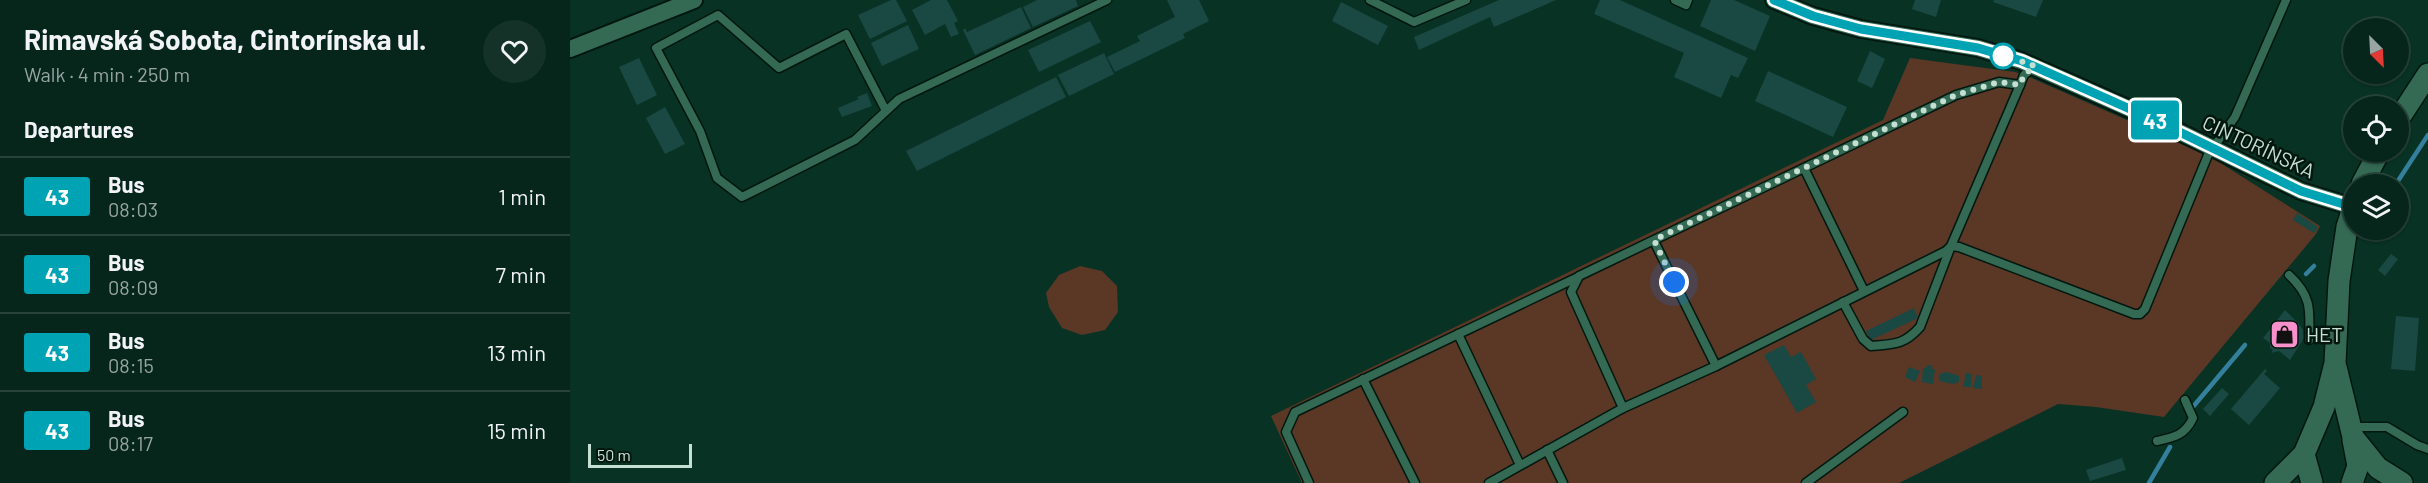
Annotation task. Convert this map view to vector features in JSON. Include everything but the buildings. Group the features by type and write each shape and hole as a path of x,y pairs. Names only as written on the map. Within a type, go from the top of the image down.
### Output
{"street":[{"path":"570,49 694,0"},
{"name":"CINTORÍNSKA","path":"1774,0 1813,16 1861,29 1978,48 2035,66 2301,191 2343,203"},
{"path":"2409,103 2428,74"},
{"path":"2274,483 2304,454 2324,407 2335,363 2339,281 2347,240"},
{"path":"2335,363 2358,466 2352,483"},
{"path":"2352,432 2378,468 2402,483"},
{"path":"2304,454 2312,483"}],"lane":[{"path":"886,111 846,34 779,68 718,15 656,48 700,131 717,178 742,196 855,140 899,99 1107,0"},
{"path":"1370,0 1414,22 1466,0"},
{"path":"1675,0 1686,4 1688,0"},
{"path":"1489,483 1623,408 1716,366 1864,291 1931,260 1951,246 1959,247 2134,314 2140,314 2145,309 2213,148 2235,117 2286,0"},
{"path":"1843,302 1863,339 1871,346 1897,344 1910,338 1920,327 1951,246 2024,75 2035,66"},
{"path":"1309,483 1286,432 1295,412 1956,95 1999,82 2020,85"},
{"path":"1804,168 1864,291"},
{"path":"1654,240 1716,366"},
{"path":"2289,275 2306,294 2310,315 2309,340"},
{"path":"1579,276 1571,292 1623,408"},
{"path":"1458,334 1520,465"},
{"path":"1363,379 1415,483"},
{"path":"2157,441 2181,436 2188,428 2193,418 2185,400"},
{"path":"1806,483 1903,412"},
{"path":"2352,432 2387,427 2416,445 2428,448"},
{"path":"1547,450 1563,483"}],"shaded area":[{"path":"1910,58 2015,72 2027,76 2211,157 2320,226 2316,234 2164,417 2058,404 1899,483 1302,483 1271,416 1883,120"},
{"path":"1080,266 1102,271 1117,286 1118,312 1105,330 1082,335 1062,328 1049,307 1046,293 1059,275"}],"waterway":[{"path":"2403,174 2428,135"},
{"path":"2306,274 2314,266"},
{"path":"2192,408 2245,345"},
{"path":"2149,483 2170,447"}],"bus line":[{"name":"43","path":"1774,0 1813,16 1861,29 1978,48 2022,61 2157,121 2301,191 2343,204"}],"place":[{"name":"HET","path":"2285,334"}],"route":[{"path":"1674,282 1654,240 1956,95 1999,82 2020,85 2024,75 2035,66 2000,54 2003,56"}]}
